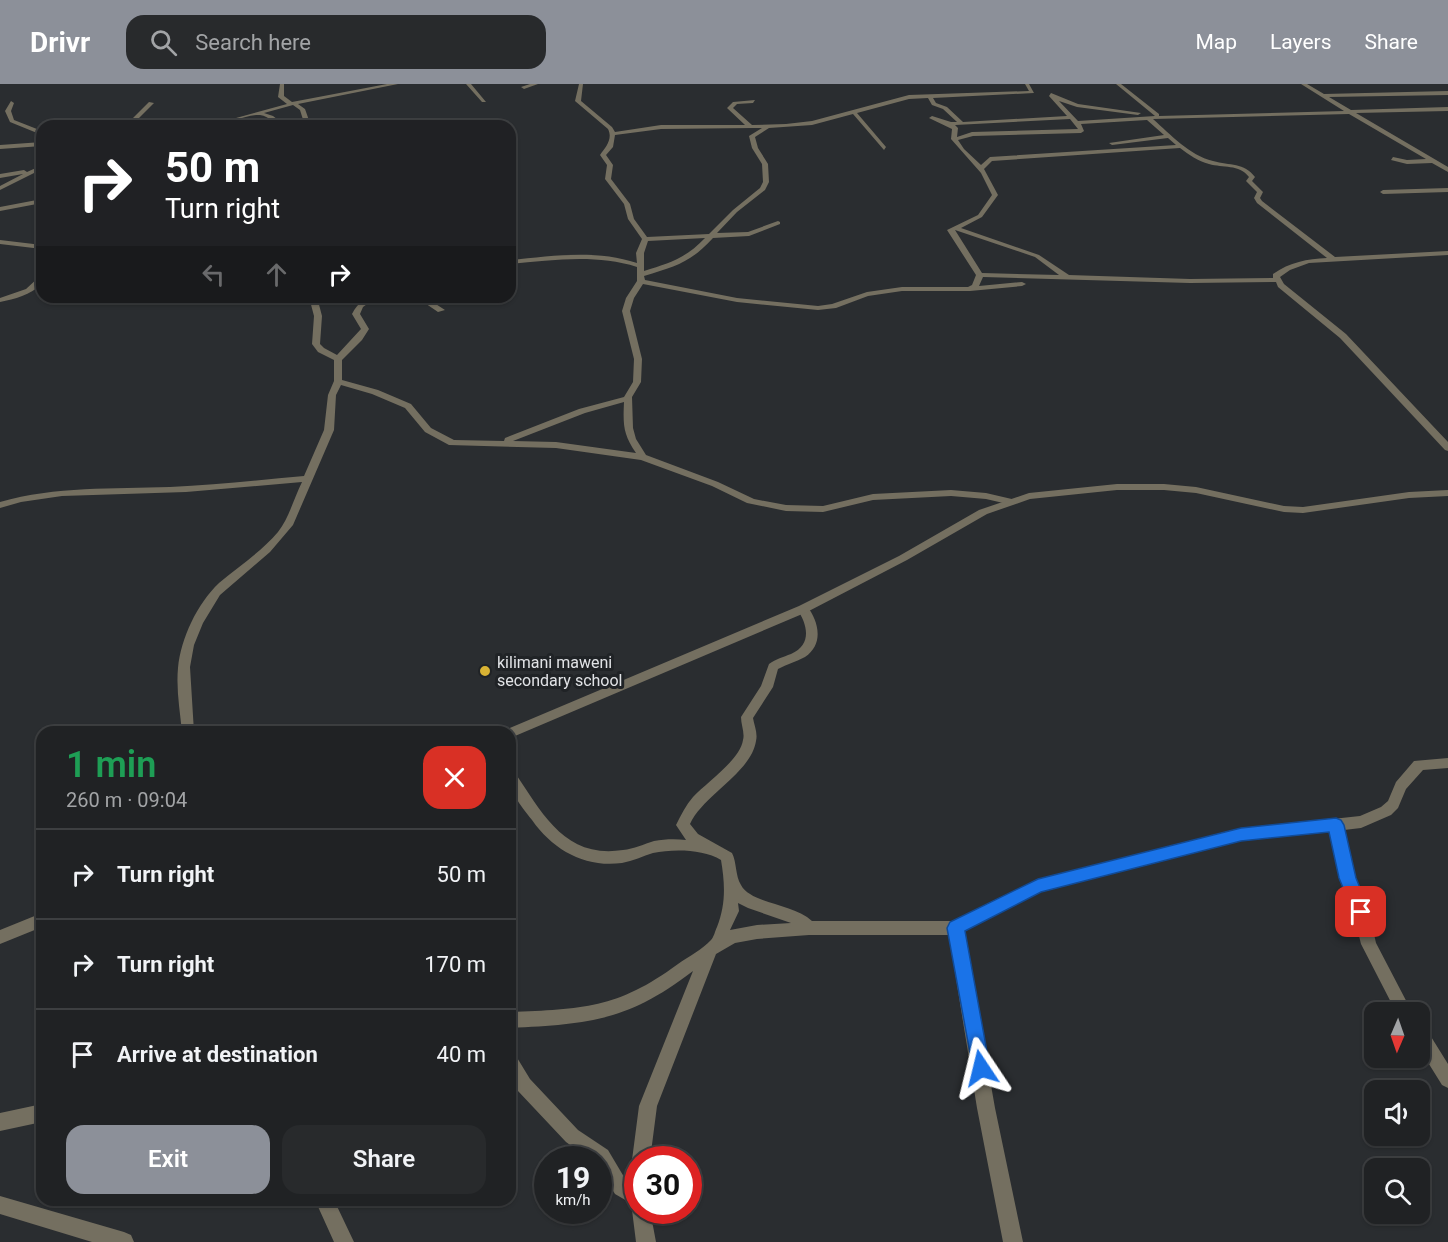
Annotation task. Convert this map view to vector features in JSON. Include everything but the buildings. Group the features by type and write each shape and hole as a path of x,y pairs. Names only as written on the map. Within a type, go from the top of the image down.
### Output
{"street":[{"path":"282,84 281,97 302,109 306,120"},
{"path":"233,120 292,103 396,84"},
{"path":"468,84 484,101"},
{"path":"524,87 536,84"},
{"path":"581,84 578,101 608,126 613,134 610,148 603,155 610,165 608,179 627,204 631,219 645,239"},
{"path":"1118,84 1157,115"},
{"path":"1303,84 1448,170"},
{"path":"1430,84 1448,93"},
{"path":"1009,94 1010,89 1027,85 1032,92"},
{"path":"613,134 661,127 768,127 812,123 898,99 929,95 1032,92 1046,94 1068,103 1172,117"},
{"path":"1324,96 1448,93"},
{"path":"954,139 972,134 1081,131 1077,123 1046,94"},
{"path":"929,95 930,99 945,108 961,123"},
{"path":"751,127 730,108 735,103 753,101"},
{"path":"11,103 8,111 12,121 36,131"},
{"path":"135,120 151,103"},
{"path":"937,105 932,112 932,118 939,127"},
{"path":"1077,123 1172,117 1448,109"},
{"path":"853,111 884,148"},
{"path":"259,113 274,120"},
{"path":"932,118 950,124 1071,117"},
{"path":"1148,118 1182,146 1206,161 1232,165 1250,172 1252,177 1249,181 1260,192 1257,198 1259,202 1333,259"},
{"path":"950,124 955,130 954,139 989,178 989,184 996,195 976,219 951,229 980,275"},
{"path":"640,274 661,269 690,256 735,212 763,189 766,182 765,164 755,148 752,136 757,131 768,127"},
{"path":"1065,154 1072,149 1088,146 1170,136"},
{"path":"1,147 36,144"},
{"path":"981,168 994,158 1182,146"},
{"path":"1393,159 1407,162 1432,161"},
{"path":"0,170 36,168"},
{"path":"0,176 36,169"},
{"path":"1,188 36,170"},
{"path":"1383,192 1448,190"},
{"path":"0,209 36,202"},
{"path":"645,239 755,233 778,223"},
{"path":"953,228 963,229 1008,248 1037,256 1064,278"},
{"path":"643,457 631,439 628,428 628,399 637,382 638,358 626,311 640,274 640,253 645,239"},
{"path":"0,242 36,246"},
{"path":"1277,280 1276,276 1287,268 1308,261 1448,253"},
{"path":"516,261 597,256 618,259 640,274 737,300 818,308 833,306 867,294 902,289 970,289 1064,278"},
{"path":"980,275 1190,281 1277,280 1342,336 1388,381 1448,448"},
{"path":"970,289 975,286 980,275"},
{"path":"0,300 36,286"},
{"path":"315,303 318,316 316,344 321,350 338,359"},
{"path":"188,726 184,667 196,627 202,613 222,587 280,537 288,525 329,430 329,409 338,381 338,359 363,333 364,325 356,314 357,309 365,303"},
{"path":"430,303 441,310"},
{"path":"338,381 375,392 408,406 423,426 440,438 463,444 556,445 643,457 715,484 751,501 786,508 823,509 873,497 951,493 986,496 1012,502"},
{"path":"495,444 536,430 568,414 628,399"},
{"path":"0,505 31,496 123,490 171,490 308,479"},
{"path":"516,730 803,609 903,558 983,512 1012,502 1045,494 1117,487 1164,487 1220,494 1284,509 1303,510 1409,495 1448,493"},
{"path":"643,1146 648,1106 714,946 731,911 731,880 727,857 685,830 683,825 696,801 729,771 749,746 747,717 768,687 773,667 787,658 798,655 808,645 813,632 813,623 803,609"},
{"path":"516,1020 580,1015 610,1010 638,999 662,985 714,946 734,936 809,928 956,928 1038,886 1241,835 1361,822 1386,811 1393,804 1401,786 1419,765 1448,763"},
{"path":"516,785 538,816 569,848 595,856 609,857 669,846 712,849"},
{"path":"1336,825 1347,878 1361,912 1369,944 1399,1002"},
{"path":"731,880 738,893 748,900 792,913 809,928"},
{"path":"0,937 36,922"},
{"path":"956,928 1013,1242"},
{"path":"1430,1047 1448,1059"},
{"path":"1430,1047 1448,1079"},
{"path":"516,1072 524,1085 573,1136 603,1156 624,1190"},
{"path":"0,1122 36,1114"},
{"path":"0,1205 124,1242"},
{"path":"327,1206 344,1242"},
{"path":"643,1224 646,1242"}],"place":[{"name":"kilimani maweni secondary school","path":"485,671"}],"route":[{"path":"981,1068 956,928 1038,886 1070,880 1241,835 1336,825 1347,878 1361,912"}]}
